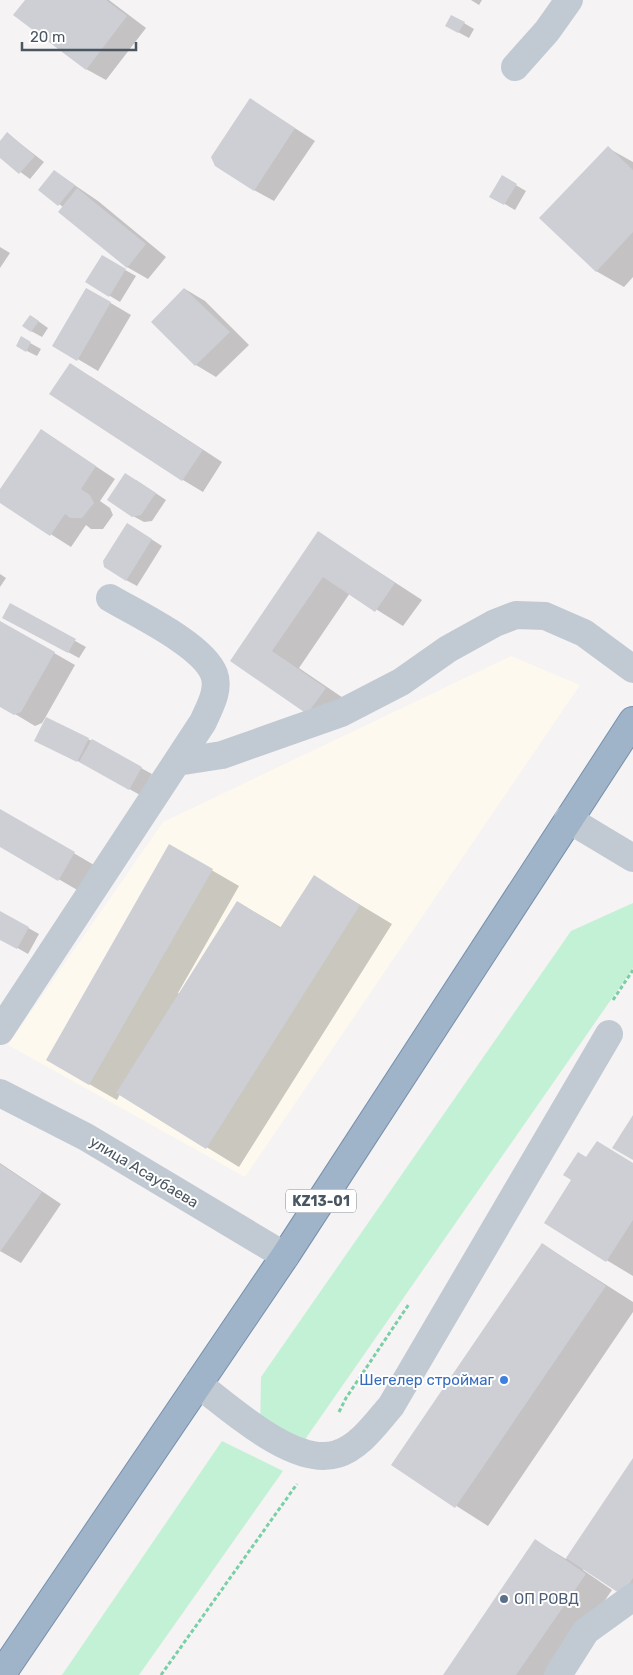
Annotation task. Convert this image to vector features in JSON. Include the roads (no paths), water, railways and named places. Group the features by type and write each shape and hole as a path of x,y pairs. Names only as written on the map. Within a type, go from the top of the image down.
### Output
{"highway":[{"name":"KZ13-01","path":"1,1675 286,1256 633,721"}],"street":[{"path":"515,67 547,31 568,0"},
{"path":"0,1030 203,722 214,697 215,676 207,662 182,640 110,598"},
{"path":"177,762 222,754 341,714 401,682 448,648 495,623 516,615 545,616 584,633 633,669"},
{"path":"568,819 633,858"},
{"path":"198,1384 260,1431 297,1451 317,1457 338,1454 364,1437 391,1406 609,1034"},
{"name":"улица Асаубаева","path":"0,1093 86,1137 286,1256"},
{"path":"558,1675 586,1631 633,1597"}],"place":[{"name":"Шегелер строймаг","path":"504,1380"},
{"name":"ОП РОВД","path":"504,1599"}]}
